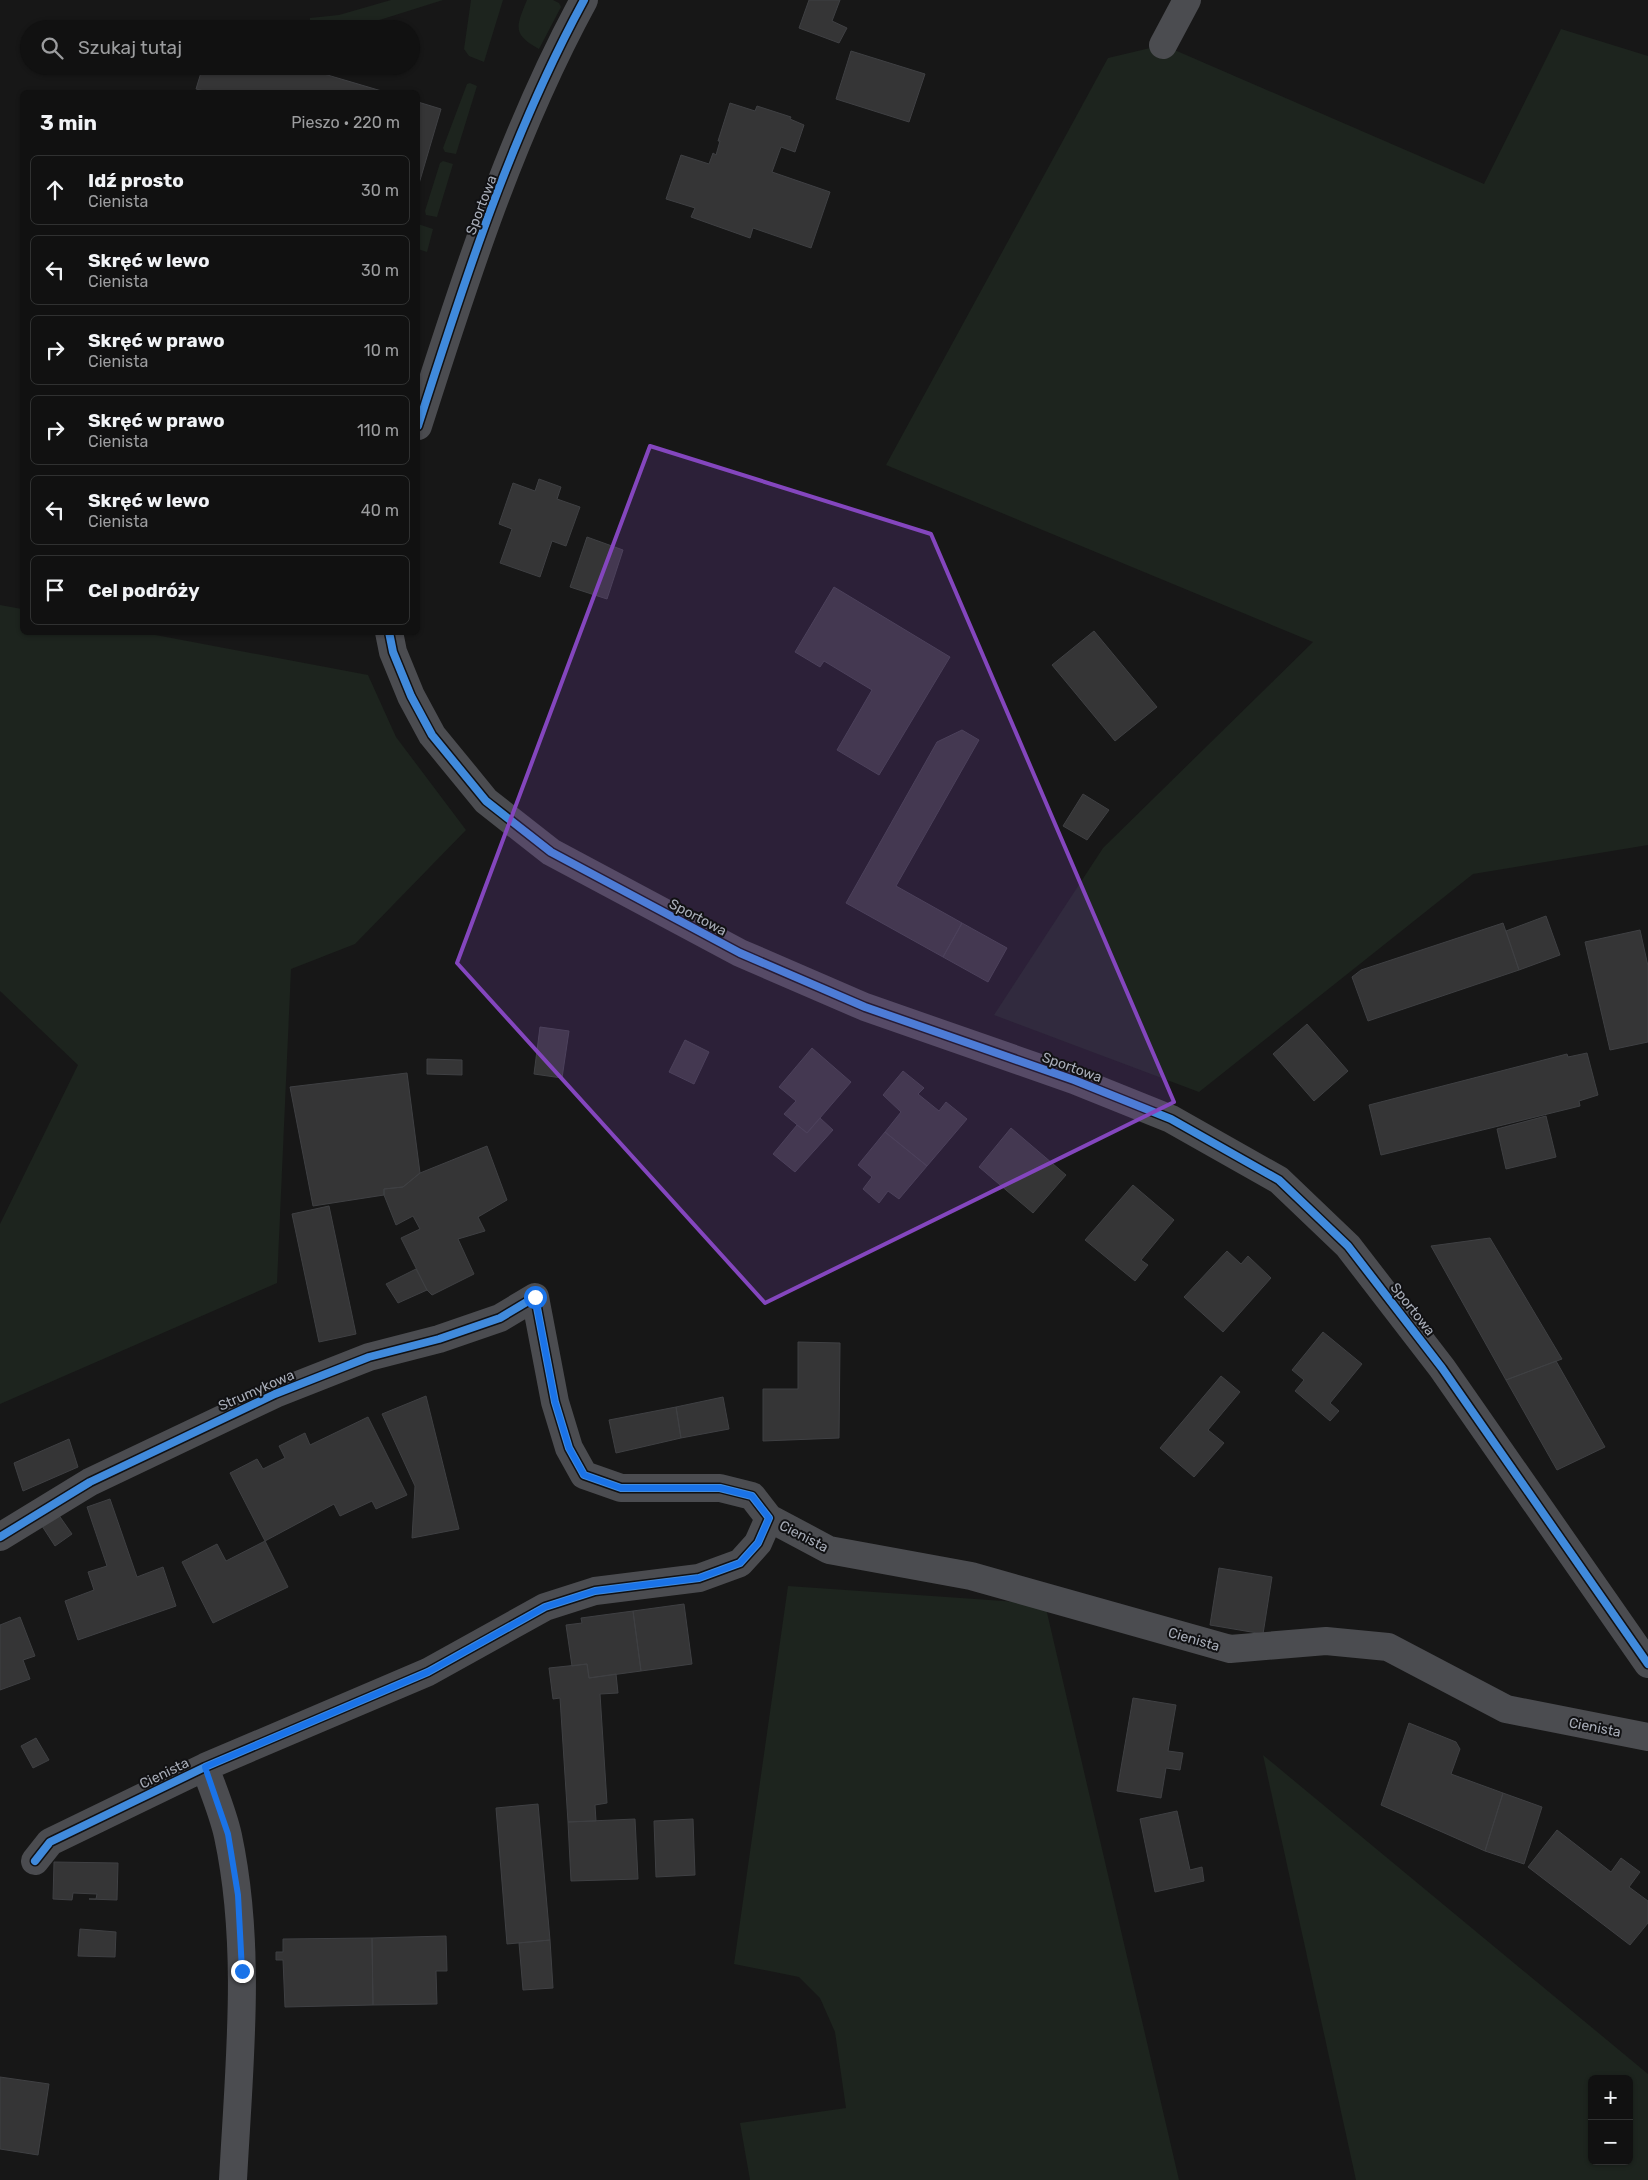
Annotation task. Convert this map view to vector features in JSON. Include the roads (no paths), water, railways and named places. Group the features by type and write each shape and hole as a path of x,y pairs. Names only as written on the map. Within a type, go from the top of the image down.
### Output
{"street":[{"name":"Sportowa","path":"420,420 460,297 502,184 537,97 584,0"},
{"path":"1163,44 1187,0"},
{"name":"Sportowa","path":"390,635 393,652 412,696 432,735 486,801 551,852 626,894 740,953 865,1007 1074,1080 1171,1119 1279,1180 1348,1246 1436,1360 1648,1664"},
{"name":"Cienista","path":"535,1297 555,1402 569,1448 584,1475 621,1488 728,1490 752,1496 769,1518 829,1550 971,1576 1230,1649 1326,1640 1388,1647 1506,1709 1648,1737"},
{"name":"Strumykowa","path":"0,1537 90,1482 275,1394 369,1357 439,1339 500,1318 535,1297"},
{"name":"Cienista","path":"35,1861 50,1842 205,1767 428,1672 545,1607 595,1591 699,1578 740,1563 758,1543 769,1518"},
{"name":"Cienista","path":"205,1767 228,1834 238,1895 242,1971 234,2180"}]}
